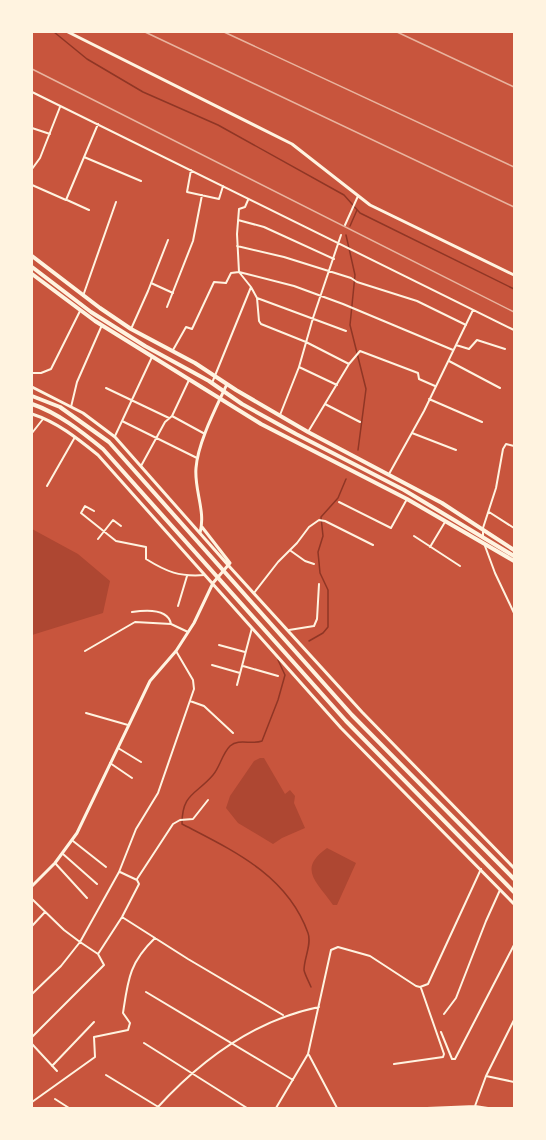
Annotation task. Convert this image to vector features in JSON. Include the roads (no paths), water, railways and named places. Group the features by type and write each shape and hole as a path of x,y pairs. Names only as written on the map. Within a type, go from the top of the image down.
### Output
{"main road":[{"path":"32,256 83,296 130,328 216,376 308,432 389,474 483,528 514,550"},
{"path":"32,267 74,300 118,330 296,434 404,490 514,556"},
{"path":"32,274 80,311 277,433 407,500 514,561"},
{"path":"32,396 60,407 109,442 352,715 514,879"},
{"path":"32,404 73,426 103,449 347,722 514,892"},
{"path":"413,789 420,783"}],"street":[{"path":"68,32 292,144 370,205 514,275"},
{"path":"32,92 514,330"},
{"path":"32,170 40,158 61,106"},
{"path":"66,200 98,124"},
{"path":"32,128 50,134"},
{"path":"84,157 141,181"},
{"path":"191,170 187,192 219,199 223,186"},
{"path":"32,185 89,210"},
{"path":"167,307 193,241 202,195"},
{"path":"345,225 358,196"},
{"path":"249,199 245,207 239,208 237,246 239,272 257,298 260,323 306,342 349,364"},
{"path":"83,296 116,202"},
{"path":"238,219 264,227 334,259"},
{"path":"280,416 299,367 341,235"},
{"path":"130,328 152,283 168,240"},
{"path":"237,246 284,257 353,279 417,302 466,325"},
{"path":"173,351 186,327 192,329 214,282 226,283 229,275 239,272 294,286 453,350"},
{"path":"152,283 173,293"},
{"path":"212,384 251,287"},
{"path":"257,298 346,331"},
{"path":"389,474 449,361 473,310"},
{"path":"32,381 32,372 41,373 51,369 80,311"},
{"path":"70,407 77,382 102,325"},
{"path":"456,345 469,349 477,340 505,349"},
{"path":"308,432 349,364 360,351 418,373 419,379 435,386"},
{"path":"115,437 131,398 152,357"},
{"path":"449,361 500,388"},
{"path":"299,367 337,385"},
{"path":"141,466 189,380"},
{"path":"200,533 202,516 196,473 197,458 227,384"},
{"path":"32,387 83,413 115,437 362,712 514,868"},
{"path":"106,388 206,434"},
{"path":"429,399 482,422"},
{"path":"325,404 360,422"},
{"path":"32,414 44,418 75,437 98,455 341,728 514,904"},
{"path":"32,433 44,418"},
{"path":"121,421 197,458"},
{"path":"412,433 456,450"},
{"path":"47,486 75,437"},
{"path":"514,446 506,444 503,449 498,480 483,528 484,545 514,613"},
{"path":"98,455 103,449"},
{"path":"339,502 391,528 407,500"},
{"path":"94,511 85,506 81,513 118,542 146,547 148,560 162,570 187,576 205,575"},
{"path":"488,511 514,528"},
{"path":"98,539 113,520 121,526"},
{"path":"254,593 309,527 319,520 373,545"},
{"path":"430,547 444,522"},
{"path":"32,886 63,854 72,840 150,681 176,651 217,576 230,563 202,527"},
{"path":"414,536 460,566"},
{"path":"290,550 305,561 314,564"},
{"path":"178,606 187,576"},
{"path":"289,630 314,626 317,619 319,584"},
{"path":"132,612 153,611 166,615 171,624"},
{"path":"85,651 130,624 140,622 171,624 188,632"},
{"path":"237,685 252,628"},
{"path":"219,645 245,652"},
{"path":"32,994 61,966 80,942 120,872 136,829 158,793 195,684 176,651"},
{"path":"212,665 240,673"},
{"path":"242,666 278,676"},
{"path":"190,701 204,706 233,733"},
{"path":"86,713 128,725"},
{"path":"117,748 141,762"},
{"path":"110,763 132,778"},
{"path":"99,954 138,886 137,880 173,824 180,820 193,819 208,801"},
{"path":"72,840 106,867"},
{"path":"63,854 97,884"},
{"path":"55,863 87,898"},
{"path":"420,987 431,981 481,869"},
{"path":"120,872 137,880"},
{"path":"444,1014 456,998 500,890"},
{"path":"32,899 80,942 99,954 104,965 32,1037"},
{"path":"32,926 45,912"},
{"path":"122,916 284,1016"},
{"path":"32,1102 65,1076 95,1057 94,1037 128,1030 129,1023 123,1013 132,970 141,952 155,938"},
{"path":"441,1032 452,1059 455,1059 514,945"},
{"path":"276,1108 308,1054 329,954 334,948 338,947 370,956 420,987 444,1054 441,1059 394,1064"},
{"path":"146,992 293,1080"},
{"path":"106,1075 158,1108 209,1060 252,1031 284,1016 318,1006"},
{"path":"475,1107 486,1076 514,1020"},
{"path":"52,1066 94,1022"},
{"path":"144,1043 247,1108"},
{"path":"32,1044 57,1071"},
{"path":"308,1054 335,1108"},
{"path":"486,1076 514,1082"},
{"path":"55,1099 69,1108"},
{"path":"427,1108 488,1108"}],"waterway":[{"path":"54,32 87,59 143,92 218,125 344,195 360,213 514,289"},
{"path":"350,226 357,210"},
{"path":"346,235 355,275 350,325 366,389 358,450"},
{"path":"309,641 323,633 328,627 328,590 320,573 318,552 323,536 321,517 338,498 346,479"},
{"path":"278,660 285,675 262,741 237,742 230,746 213,775 187,800 182,824 221,844 257,867 287,895 308,933 309,942 304,970 311,987"}],"railway":[{"path":"145,32 514,207"},
{"path":"224,32 514,167"},
{"path":"397,32 514,87"},
{"path":"32,69 514,312"}]}
